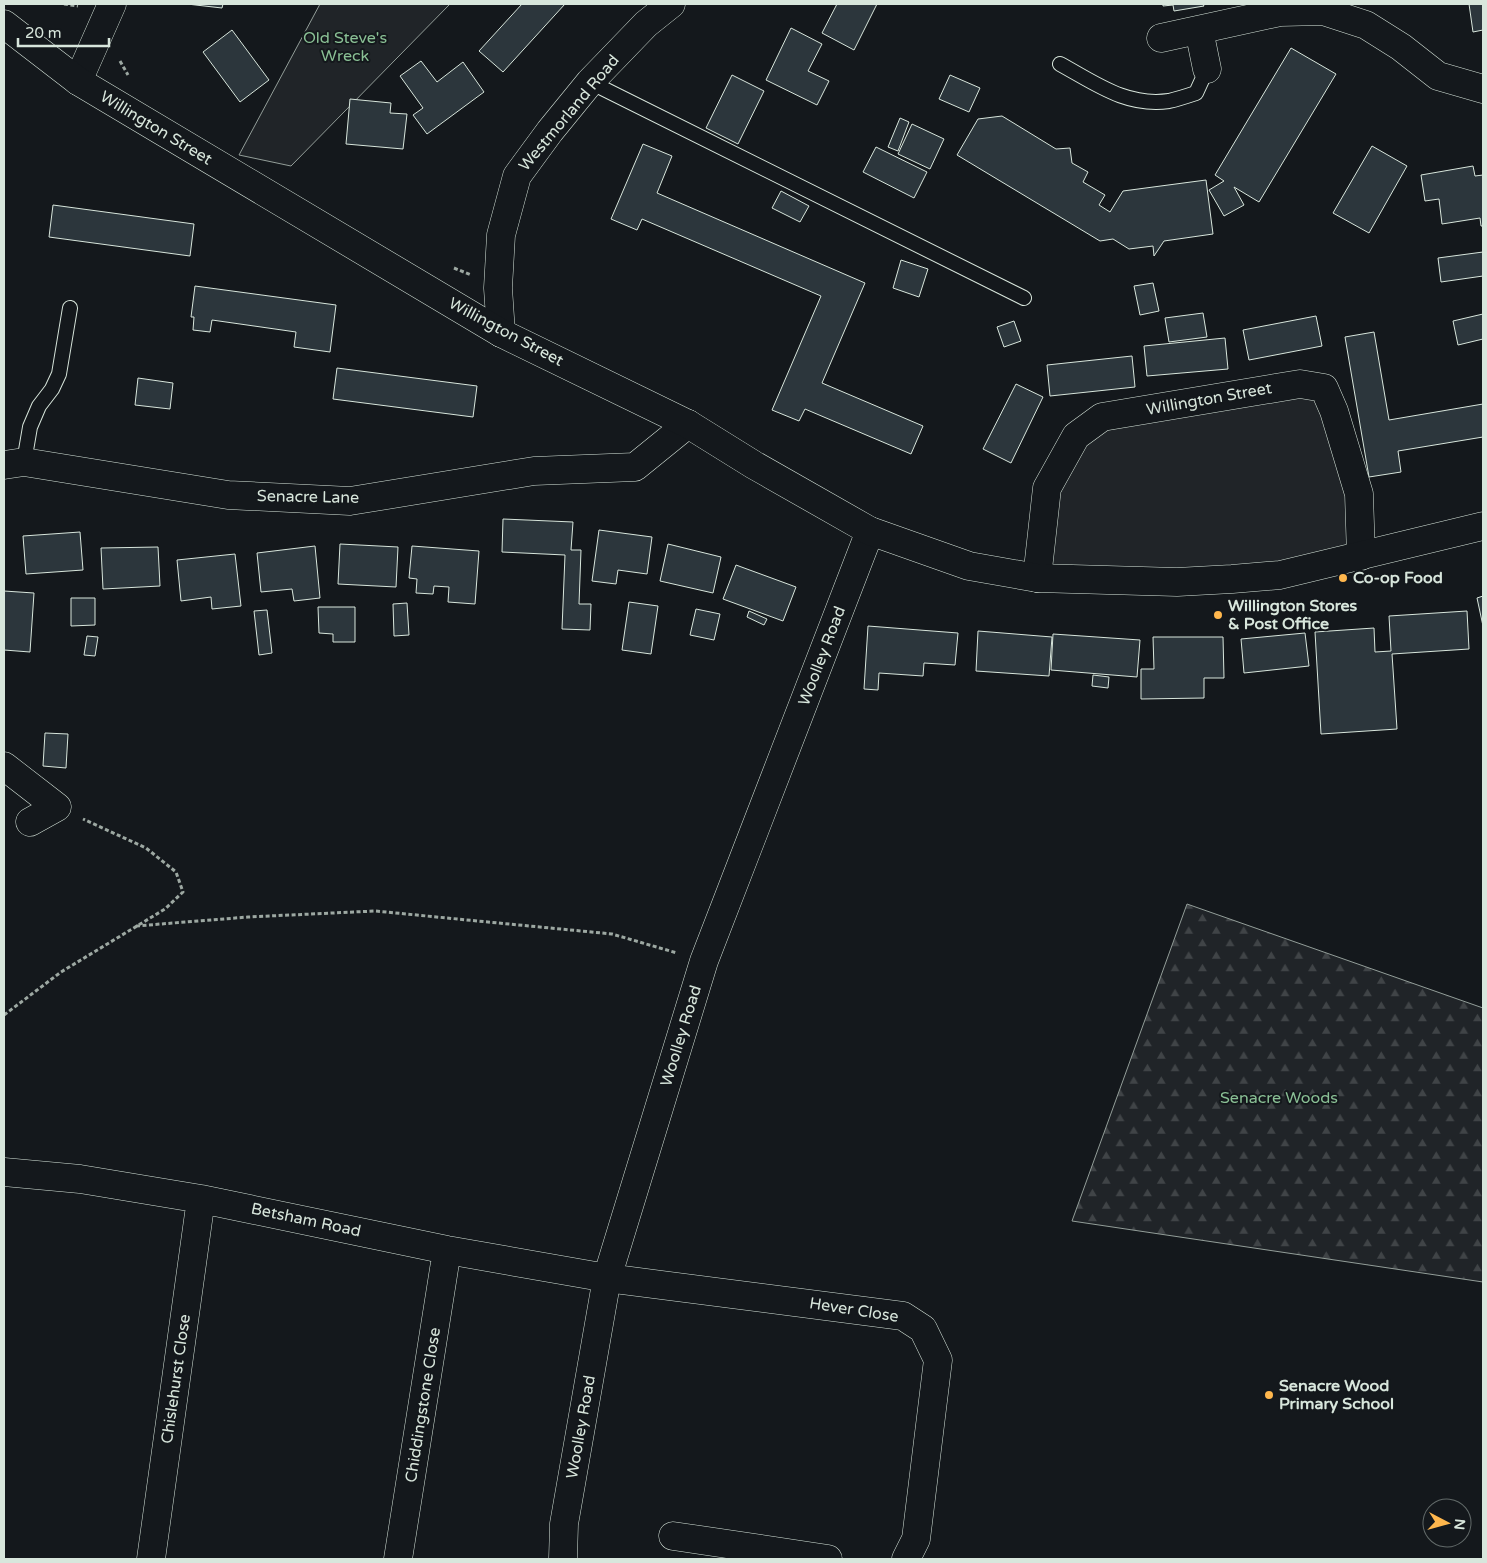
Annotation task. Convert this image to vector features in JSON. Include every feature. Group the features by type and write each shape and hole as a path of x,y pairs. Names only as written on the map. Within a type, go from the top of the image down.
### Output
{"street":[{"path":"78,81 112,4"},
{"name":"Westmorland Road","path":"501,333 498,288 501,235 517,176 550,131 590,82 646,24 671,4"},
{"path":"1161,38 1280,12 1323,11 1366,25 1402,47 1438,76 1483,89"},
{"name":"Willington Street","path":"4,24 78,81 501,333 688,424 754,466 870,532 969,566 1037,578 1177,582 1232,579 1280,575 1483,526"},
{"path":"1199,30 1207,69"},
{"name":"Willington Street","path":"1037,578 1047,488 1076,436 1102,418 1300,384 1324,388 1334,411 1359,494 1361,556"},
{"name":"Senacre Lane","path":"14,463 228,495 350,501 534,471 635,468 688,424"},
{"name":"Woolley Road","path":"563,1559 564,1524 607,1278 704,961 870,532"},
{"path":"4,766 57,808 30,822"},
{"name":"Betsham Road","path":"4,1172 80,1179 201,1199 447,1250 607,1278"},
{"name":"Chislehurst Close","path":"151,1559 201,1199"},
{"name":"Chiddingstone Close","path":"398,1559 447,1250"},
{"name":"Hever Close","path":"607,1278 862,1309 903,1316 922,1329 938,1360 916,1539 906,1559"},
{"path":"673,1536 828,1559"}],"lane":[{"path":"1060,64 1114,94 1138,101 1169,101 1196,93 1207,69"},
{"path":"590,82 1024,298"},
{"path":"14,463 39,406 52,389 59,374 70,308"}],"path":[{"path":"4,1015 61,972 165,909 182,892 176,872 146,848 57,808"},
{"path":"136,926 375,910 612,934 704,961"}],"green space":[{"name":"Old Steve's Wreck","path":"320,4 450,4 291,166 239,155"},
{"path":"1324,388 1361,556 1280,575 1037,578 1076,436"},
{"name":"Senacre Woods","path":"1187,904 1483,1008 1483,1282 1072,1221"}],"building":[{"path":"187,4 223,4 222,8"},
{"path":"522,4 565,4 503,72 479,51"},
{"path":"837,4 877,4 854,50 822,33"},
{"path":"1163,4 1203,4 1204,6 1174,11 1173,5 1163,6"},
{"path":"1469,4 1483,4 1483,30 1473,32"},
{"path":"791,28 822,44 808,71 829,81 817,105 766,80"},
{"path":"232,30 269,80 240,102 203,52"},
{"path":"1291,48 1336,74 1259,202 1234,187 1244,205 1224,216 1209,190 1224,181 1215,175"},
{"path":"421,61 437,82 463,62 484,92 427,134 413,115 423,108 400,76"},
{"path":"732,75 764,91 738,144 706,128"},
{"path":"950,75 980,88 969,112 939,99"},
{"path":"350,99 391,103 390,113 407,114 403,149 346,144"},
{"path":"1002,116 1056,149 1070,148 1072,163 1088,172 1083,182 1105,195 1099,205 1110,212 1123,191 1206,180 1213,234 1164,241 1154,256 1153,246 1129,249 1113,239 1100,241 957,155 978,119"},
{"path":"900,118 909,122 898,151 888,147"},
{"path":"912,124 944,139 930,169 898,154"},
{"path":"643,144 672,156 657,193 865,283 822,383 923,426 911,454 805,409 799,421 772,410 821,296 642,219 637,230 611,219"},
{"path":"1372,146 1407,166 1369,233 1333,213"},
{"path":"876,147 927,172 914,198 863,172"},
{"path":"1473,166 1475,176 1483,175 1483,226 1481,226 1480,218 1442,224 1439,199 1425,201 1421,175"},
{"path":"781,191 809,206 800,222 772,208"},
{"path":"53,205 194,224 190,256 49,237"},
{"path":"1483,252 1483,276 1441,282 1438,258"},
{"path":"901,260 928,269 919,297 893,288"},
{"path":"1153,283 1159,311 1140,315 1134,286"},
{"path":"195,286 336,305 330,352 294,347 296,332 212,320 210,332 193,330 194,317 191,317"},
{"path":"1203,313 1207,337 1169,342 1165,318"},
{"path":"1483,314 1483,339 1458,345 1453,321"},
{"path":"1316,316 1322,346 1249,360 1243,330"},
{"path":"1014,321 1021,341 1004,347 997,327"},
{"path":"1374,332 1389,420 1483,404 1483,437 1398,451 1401,472 1369,477 1345,337"},
{"path":"1225,338 1228,369 1147,376 1144,346"},
{"path":"1132,356 1135,387 1050,396 1047,365"},
{"path":"337,368 477,386 473,417 333,399"},
{"path":"138,378 173,383 170,409 135,405"},
{"path":"1016,384 1043,397 1011,463 983,449"},
{"path":"503,519 573,522 571,550 581,550 579,604 591,604 590,630 562,629 565,555 502,552"},
{"path":"599,530 652,537 647,574 618,570 616,584 592,581"},
{"path":"80,532 83,570 26,574 23,536"},
{"path":"340,544 398,547 396,587 338,584"},
{"path":"668,544 721,557 713,593 660,581"},
{"path":"315,546 320,598 294,601 292,589 261,592 257,553"},
{"path":"412,546 479,551 475,604 448,602 449,587 434,586 433,594 416,593 417,579 409,578"},
{"path":"158,547 160,586 103,589 101,548"},
{"path":"235,554 241,606 212,609 211,597 181,601 177,560"},
{"path":"736,565 796,587 783,621 723,599"},
{"path":"4,591 34,593 30,652 4,650"},
{"path":"1483,596 1483,626 1477,598"},
{"path":"71,598 95,598 95,625 71,626"},
{"path":"629,602 658,606 651,654 622,650"},
{"path":"407,603 409,635 394,636 393,604"},
{"path":"318,607 355,607 355,642 333,642 333,634 319,633"},
{"path":"696,609 720,614 714,640 690,635"},
{"path":"267,610 272,653 259,655 254,611"},
{"path":"749,611 767,619 764,625 747,617"},
{"path":"1467,611 1469,649 1392,654 1397,729 1321,734 1315,632 1374,628 1375,652 1391,651 1389,616"},
{"path":"868,626 958,633 955,665 924,663 923,676 879,673 878,690 864,689"},
{"path":"978,631 1052,637 1049,676 976,671"},
{"path":"1305,633 1309,666 1244,673 1241,639"},
{"path":"1053,634 1140,640 1137,677 1051,670"},
{"path":"87,636 98,637 95,656 84,655"},
{"path":"1153,637 1223,637 1224,678 1204,678 1204,698 1141,699 1141,669 1154,669"},
{"path":"1093,675 1109,677 1108,688 1092,686"},
{"path":"45,733 68,734 66,768 43,766"}],"place":[{"name":"Co-op Food","path":"1343,578"},
{"name":"Willington Stores & Post Office","path":"1218,615"},
{"name":"Senacre Wood Primary School","path":"1269,1395"}]}
